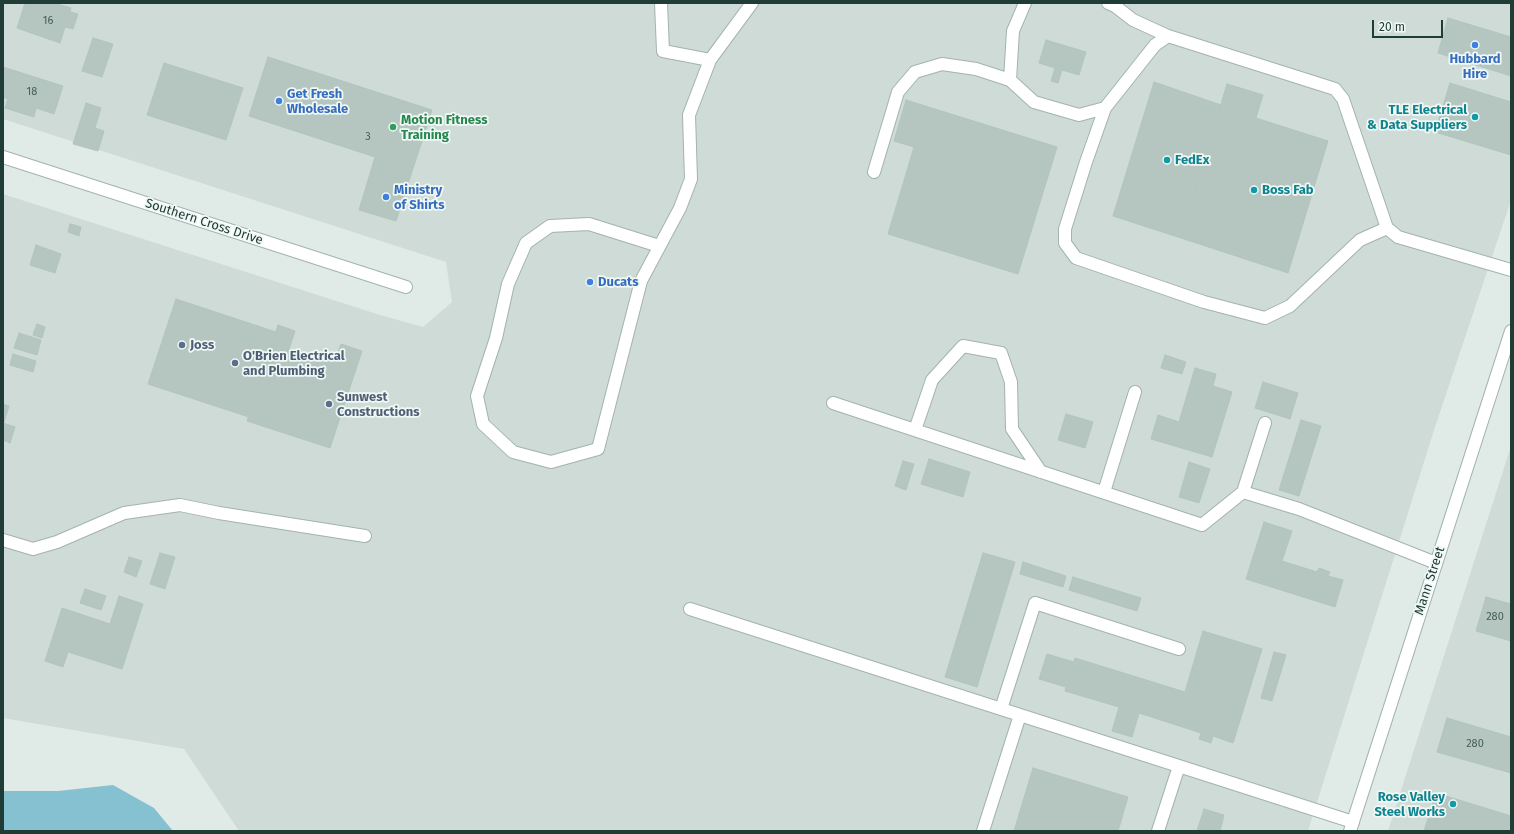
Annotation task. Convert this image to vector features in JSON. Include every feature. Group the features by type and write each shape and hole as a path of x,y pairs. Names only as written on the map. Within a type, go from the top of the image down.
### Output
{"street":[{"path":"662,3 663,51 710,60"},
{"path":"659,246 589,224 550,226 526,243 508,284 496,338 477,396 482,424 513,452 551,462 598,449 640,281 680,208 691,179 689,115 710,60 752,3"},
{"path":"1010,80 1013,31 1025,3"},
{"path":"1108,3 1133,20 1168,36 1335,89 1343,99 1387,228 1398,237 1511,270"},
{"path":"1168,36 1155,45 1105,108 1065,228 1065,243 1076,258 1204,302 1265,318 1290,306 1360,240 1387,228"},
{"path":"874,172 898,92 915,72 942,64 976,69 1010,80 1034,102 1079,115 1105,108"},
{"name":"Southern Cross Drive","path":"3,157 406,287"},
{"name":"Mann Street","path":"1351,826 1511,331"},
{"path":"915,430 932,380 963,346 1002,353 1011,382 1012,429 1041,472"},
{"path":"1104,492 1135,392"},
{"path":"832,403 1202,525 1243,492 1265,423"},
{"path":"1243,492 1299,508 1436,563"},
{"path":"3,540 33,549 57,542 124,513 180,505 219,513 365,536"},
{"path":"1001,709 1035,603 1179,649"},
{"path":"690,609 1179,766 1351,826"},
{"path":"983,831 1020,715"},
{"path":"1158,831 1179,766"}],"shaded area":[{"path":"3,3 1511,3 1511,200 1435,427 1308,831 239,831 184,749 3,718 3,194 380,315 423,327 452,302 446,262 3,119"},
{"path":"1511,446 1511,831 1388,831"}],"water":[{"path":"113,785 154,808 173,831 3,831 3,791 58,791"}],"building":[{"path":"25,3 54,3 71,8 70,12 78,14 73,29 65,27 60,43 17,28"},
{"name":"Hubbard Hire","path":"1448,18 1511,37 1511,76 1438,53"},
{"path":"93,38 113,44 102,77 82,71"},
{"path":"1046,40 1086,52 1079,75 1062,70 1058,83 1051,81 1055,68 1039,63"},
{"path":"268,57 432,110 396,221 359,210 375,157 249,116"},
{"path":"164,63 243,88 226,140 147,115"},
{"path":"3,67 63,86 54,114 36,108 34,117 5,108 8,99 3,97"},
{"name":"FedEx","path":"1154,82 1221,105 1181,238 1113,216"},
{"name":"TLE Electrical & Data Suppliers","path":"1450,83 1511,102 1511,155 1435,132"},
{"name":"Boss Fab","path":"1227,84 1263,95 1256,118 1328,141 1288,273 1181,238"},
{"path":"906,100 1057,147 1018,274 888,234 914,147 894,141"},
{"path":"86,103 101,108 95,128 104,131 98,151 73,144"},
{"path":"70,224 81,227 79,236 68,232"},
{"path":"36,245 61,254 55,273 30,265"},
{"path":"176,299 276,332 249,417 148,384"},
{"path":"37,324 45,327 42,338 33,335"},
{"path":"278,325 295,331 289,349 334,363 341,344 362,351 330,448 247,421"},
{"path":"19,333 41,340 37,355 14,348"},
{"path":"13,354 36,361 33,372 10,365"},
{"path":"1165,355 1186,362 1182,374 1161,368"},
{"path":"1195,368 1216,374 1213,386 1232,392 1212,457 1151,439 1158,415 1179,422"},
{"path":"1263,382 1298,393 1290,419 1255,408"},
{"path":"3,404 9,406 4,422 3,421"},
{"path":"1066,414 1093,422 1085,448 1058,440"},
{"path":"1301,420 1321,426 1299,496 1279,490"},
{"path":"3,423 15,427 10,443 3,440"},
{"path":"929,459 970,472 963,497 921,484"},
{"path":"903,461 914,464 906,490 895,486"},
{"path":"1189,462 1210,469 1199,503 1179,497"},
{"path":"1264,522 1292,531 1282,561 1317,572 1319,568 1330,572 1328,576 1343,580 1335,607 1246,579"},
{"path":"160,553 175,557 165,589 150,584"},
{"path":"983,553 1015,562 977,687 945,677"},
{"path":"129,557 142,561 136,577 124,572"},
{"path":"1023,562 1066,576 1063,587 1020,574"},
{"path":"1073,577 1141,598 1137,611 1069,590"},
{"path":"85,589 106,596 101,610 80,603"},
{"path":"119,596 143,604 122,669 68,652 63,667 45,661 62,608 110,624"},
{"path":"1486,597 1511,604 1511,641 1476,631"},
{"path":"1203,631 1262,649 1233,743 1213,736 1211,743 1199,739 1201,733 1139,713 1132,737 1112,731 1119,707 1065,691 1066,687 1039,679 1047,654 1074,662 1075,658 1185,692"},
{"path":"1274,652 1286,655 1272,701 1261,698"},
{"path":"1447,718 1511,737 1511,773 1437,752"},
{"path":"1033,768 1128,797 1118,831 1014,831"},
{"name":"Rose Valley Steel Works","path":"1436,793 1511,816 1511,831 1424,831"},
{"path":"1204,809 1224,815 1220,831 1197,831"}],"place":[{"name":"Hubbard Hire","path":"1475,45"},
{"name":"Get Fresh Wholesale","path":"279,101"},
{"name":"TLE Electrical & Data Suppliers","path":"1475,117"},
{"name":"Motion Fitness Training","path":"393,127"},
{"name":"FedEx","path":"1167,160"},
{"name":"Boss Fab","path":"1254,190"},
{"name":"Ministry of Shirts","path":"386,197"},
{"name":"Ducats","path":"590,282"},
{"name":"Joss","path":"182,345"},
{"name":"O'Brien Electrical and Plumbing","path":"235,363"},
{"name":"Sunwest Constructions","path":"329,404"},
{"name":"Rose Valley Steel Works","path":"1453,804"}]}
